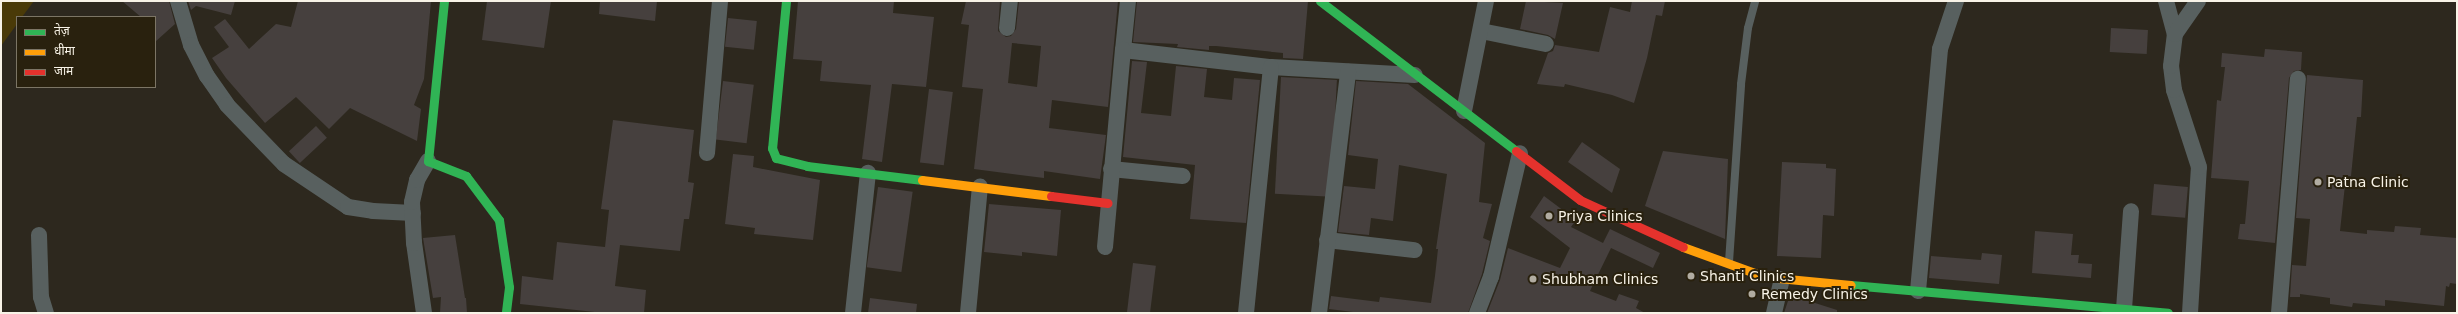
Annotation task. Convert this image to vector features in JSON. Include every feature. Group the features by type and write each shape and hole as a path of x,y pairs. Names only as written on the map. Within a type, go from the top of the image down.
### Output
{"street":[{"path":"178,1 191,45 207,76 227,105 284,164 348,207 373,211 413,213"},
{"path":"424,313 414,243 412,202 417,180 428,161 444,1"},
{"path":"707,153 720,1"},
{"path":"786,1 772,148 776,158 807,166 1108,203"},
{"path":"1002,1 1003,27 1010,1"},
{"path":"1105,247 1111,169 1128,1"},
{"path":"1320,1 1580,200 1672,244 1766,278 1918,291 2068,309 2124,310 2160,313"},
{"path":"1464,111 1486,1"},
{"path":"1918,291 1940,49 1956,1"},
{"path":"2166,1 2175,34 2171,66 2174,90 2198,167 2190,313"},
{"path":"2175,34 2198,1"},
{"path":"1481,31 1546,44"},
{"path":"1123,50 1271,67 1415,75"},
{"path":"1246,313 1271,67"},
{"path":"1318,313 1348,72"},
{"path":"2279,313 2298,79"},
{"path":"1477,313 1492,277 1520,153"},
{"path":"428,161 466,176 499,220 509,287 506,313"},
{"path":"1111,169 1183,176"},
{"path":"853,313 868,173"},
{"path":"968,313 980,187"},
{"path":"2124,310 2131,211"},
{"path":"39,235 41,297 46,313"},
{"path":"1327,240 1414,250"},
{"path":"1774,313 1782,279"}],"lane":[{"path":"1729,264 1741,84 1748,28 1755,1"}],"shaded area":[{"path":"1,1 34,1 23,16 16,16 16,25 1,46"}],"building":[{"path":"122,1 169,1 175,24 156,41 156,16 140,16"},
{"path":"188,1 235,1 231,15 196,6 191,10"},
{"path":"298,1 431,1 424,79 414,105 421,109 417,141 350,108 329,129 296,97 265,123 226,78 212,58 229,47 214,27 225,19 249,49 276,24 291,27"},
{"path":"487,1 551,1 544,48 482,40"},
{"path":"600,1 657,1 655,21 599,14"},
{"path":"798,1 894,1 893,13 934,17 926,87 892,84 882,162 862,159 871,85 820,81 822,61 793,59"},
{"path":"966,1 1000,1 998,31 1006,37 1011,36 1016,29 1019,1 1118,1 1108,107 1052,100 1049,128 1106,135 1100,179 1044,171 1044,178 974,169 983,89 962,87 969,25 961,24","holes":["1012,43 1041,46 1037,87 1008,83"]},
{"path":"1137,1 1308,1 1303,59 1283,58 1283,53 1216,46 1209,46 1209,50 1177,47 1178,44 1133,42"},
{"path":"1526,1 1563,3 1555,39 1548,35 1520,29"},
{"path":"1632,1 1665,1 1662,16 1656,15 1647,58 1634,103 1612,95 1565,84 1564,87 1537,84 1548,53 1553,51 1555,45 1599,52 1610,7 1630,12"},
{"path":"728,18 757,21 754,50 725,47"},
{"path":"2111,28 2148,30 2147,54 2110,52"},
{"path":"2265,49 2302,52 2301,70 2294,71 2289,78 2275,243 2238,239 2240,224 2245,224 2249,181 2211,178 2217,100 2221,101 2225,67 2221,67 2222,53 2264,57"},
{"path":"1132,61 1147,62 1141,113 1171,116 1176,66 1207,69 1204,97 1232,100 1234,78 1260,80 1246,223 1190,219 1195,165 1123,157"},
{"path":"2307,75 2363,80 2361,117 2357,117 2351,176 2346,176 2340,231 2367,234 2367,230 2394,232 2395,226 2421,228 2420,235 2457,238 2457,284 2450,283 2449,287 2446,286 2444,306 2385,300 2385,306 2353,303 2352,307 2330,304 2330,298 2300,294 2300,297 2290,297 2292,265 2306,266 2310,219 2296,218"},
{"path":"1281,77 1337,80 1331,197 1275,194"},
{"path":"723,81 754,85 747,143 716,140"},
{"path":"1356,81 1408,84 1485,143 1479,202 1492,204 1483,238 1490,241 1482,274 1468,313 1361,313 1329,309 1331,296 1379,302 1380,297 1431,303 1435,276 1438,249 1436,249 1447,174 1399,165 1393,221 1371,218 1369,235 1338,232 1344,186 1375,189 1378,159 1348,155"},
{"path":"929,89 953,92 944,165 920,162"},
{"path":"613,120 694,130 688,182 694,183 689,219 684,219 680,251 620,245 615,286 646,290 644,313 604,313 520,304 522,276 553,280 557,242 605,247 609,210 601,209"},
{"path":"316,126 327,138 300,163 289,151"},
{"path":"1582,142 1620,169 1612,193 1568,162"},
{"path":"1663,151 1728,159 1725,239 1645,206"},
{"path":"733,154 754,156 753,167 820,180 813,240 754,234 755,228 725,224"},
{"path":"1782,162 1826,164 1826,168 1836,169 1834,216 1823,215 1821,258 1777,256"},
{"path":"2154,184 2188,187 2185,218 2151,215"},
{"path":"878,187 913,192 901,272 867,267"},
{"path":"1544,196 1576,220 1571,227 1603,243 1610,229 1660,253 1653,268 1611,248 1590,291 1616,301 1619,294 1639,301 1636,308 1645,313 1487,313 1500,280 1508,248 1560,268 1570,248 1530,217"},
{"path":"989,204 1061,210 1057,256 1022,252 1022,256 984,252"},
{"path":"2035,231 2073,234 2071,255 2079,255 2078,263 2092,264 2091,278 2032,273"},
{"path":"455,235 466,298 467,313 440,313 441,297 433,298 423,238"},
{"path":"1982,253 2002,255 1999,284 1929,278 1931,256 1981,260"},
{"path":"1133,263 1156,266 1150,313 1127,313"},
{"path":"1790,295 1837,310 1837,313 1784,313"},
{"path":"870,298 917,304 916,313 868,313"}],"traffic: fast":[{"path":"444,1 428,161 466,176 499,220 509,287 506,313"},
{"path":"786,1 772,148 776,158 807,166 922,180"},
{"path":"1320,1 1516,151"},
{"path":"1851,285 2168,313"}],"traffic: slow":[{"path":"922,180 1051,196"},
{"path":"1683,247 1766,277 1851,285"}],"traffic: jam":[{"path":"1516,151 1580,200 1683,247"},
{"path":"1051,196 1108,203"}],"place":[{"name":"Patna Clinic","path":"2318,182"},
{"name":"Priya Clinics","path":"1549,216"},
{"name":"Shanti Clinics","path":"1691,276"},
{"name":"Shubham Clinics","path":"1533,279"},
{"name":"Remedy Clinics","path":"1752,294"}]}
